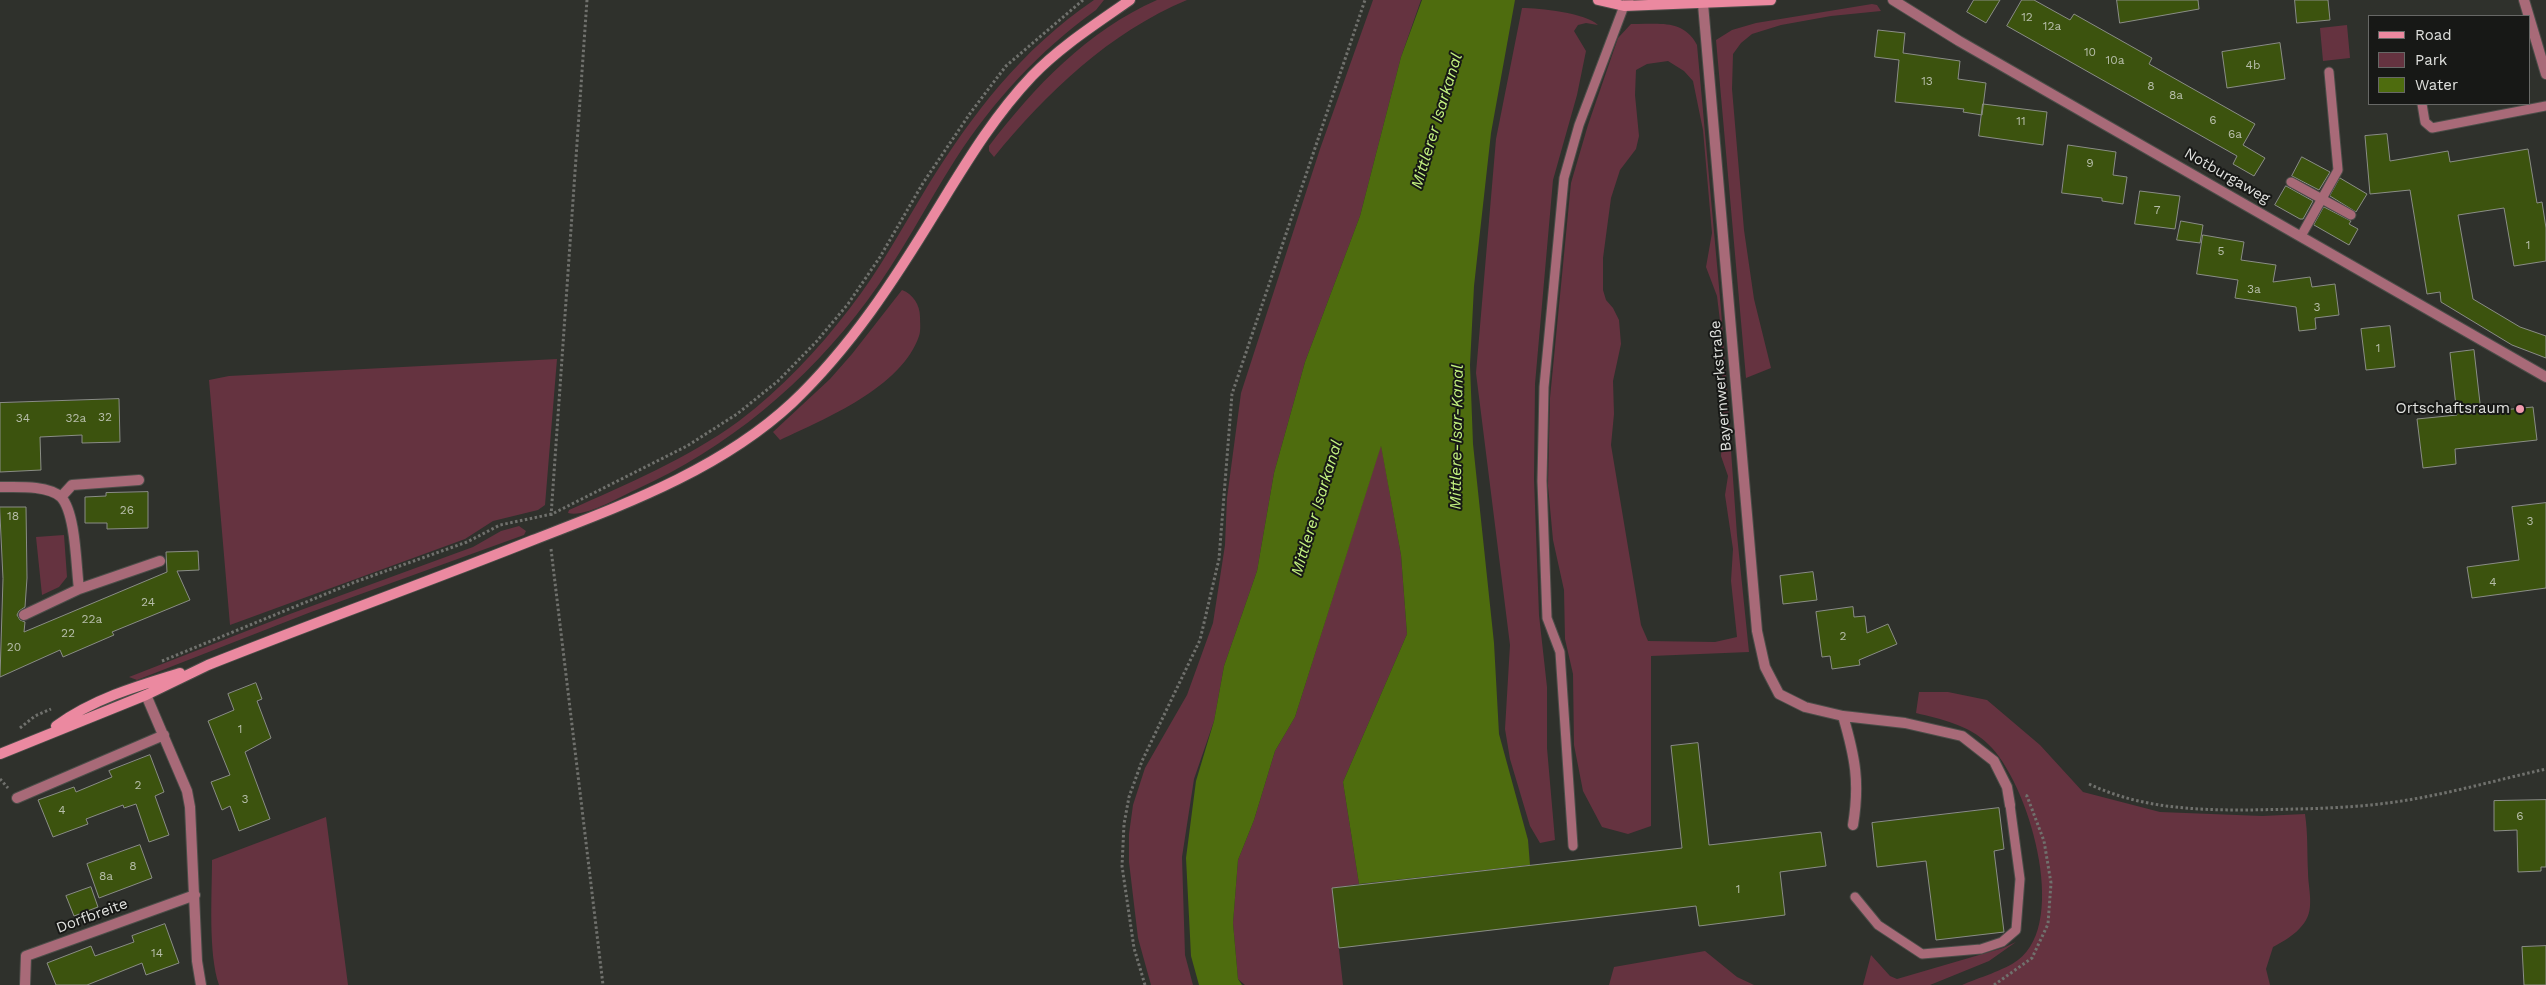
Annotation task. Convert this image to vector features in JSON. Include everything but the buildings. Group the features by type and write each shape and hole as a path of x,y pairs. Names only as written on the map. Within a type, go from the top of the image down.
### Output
{"street":[{"path":"0,754 43,735 146,696 208,665 288,633 417,586 599,514 695,470 732,449 790,404 824,370 867,317 898,272 968,157 1032,76 1067,45 1130,0"},
{"path":"1598,0 1626,3 1703,4 1770,0"},
{"name":"Notburgaweg","path":"1893,0 1960,41 2546,378"},
{"path":"2524,0 2529,15"},
{"name":"Bayernwerkstraße","path":"1703,4 1757,631 1765,667 1779,694 1805,708 1843,716 1904,723 1962,736 1994,761 2007,787 2010,805"},
{"path":"2531,22 2546,74"},
{"path":"60,497 72,485 139,480"},
{"path":"0,487 46,491 60,497 68,510 71,522 79,589"},
{"path":"24,615 79,589 160,561"},
{"path":"43,735 75,712 135,687 208,665"},
{"path":"146,696 187,791 190,807 198,961 201,985"},
{"path":"1843,716 1854,753 1857,787 1853,825"},
{"path":"17,798 164,735"},
{"name":"Dorfbreite","path":"25,985 26,956 195,895"}],"lane":[{"path":"1573,846 1560,652 1547,618 1542,482 1544,387 1564,178 1579,125 1626,3"},
{"path":"2301,236 2338,170 2329,72"},
{"path":"2422,105 2424,122 2432,128 2546,106"},
{"path":"2291,182 2351,215"},
{"path":"1855,897 1878,925 1922,954 1981,949 2002,942 2016,930 2020,880 2010,805"}],"path":[{"path":"587,0 550,534 603,985"},
{"path":"161,661 355,582 467,542 500,524 552,514 687,446 736,414 778,381 816,342 853,297 880,257 923,183 1001,72 1031,43 1083,0"},
{"path":"1145,985 1134,948 1122,866 1124,824 1129,797 1142,761 1200,640 1219,559 1232,394 1366,0"},
{"path":"0,754 13,734 35,716 53,708"},
{"path":"2089,784 2109,794 2152,805 2198,810 2313,809 2397,802 2546,769"},
{"path":"1994,985 2032,958 2048,924 2051,883 2044,841 2027,796 2007,787"}],"green space":[{"path":"1094,0 1104,0 1096,10 1055,42 1036,60 985,117 955,160 867,301 818,359 791,386 733,433 669,473 592,510 575,514 568,513 569,510 678,459 719,435 755,409 784,382 825,339 861,294 944,160 981,108 1021,62 1044,40"},
{"path":"1157,0 1187,0 1159,13 1132,29 1081,66 1035,110 994,157 989,151 989,146 1025,102 1064,62 1108,27"},
{"path":"1373,0 1421,0 1401,57 1360,216 1305,362 1274,473 1257,571 1224,666 1214,721 1194,779 1182,857 1185,955 1193,985 1151,985 1138,938 1129,862 1129,834 1133,805 1145,768 1187,695 1213,623 1225,545 1227,498 1241,393 1320,149"},
{"path":"1872,4 1877,5 1881,11 1831,16 1781,25 1752,34 1741,43 1733,54 1732,89 1744,230 1754,299 1771,368 1746,378 1716,40 1732,30 1756,23"},
{"path":"1522,8 1573,14 1598,25 1586,23 1578,25 1574,31 1586,51 1577,95 1553,180 1535,384 1534,479 1539,615 1547,687 1547,748 1555,840 1540,843 1530,826 1510,759 1505,729 1510,645 1476,373 1496,139"},
{"path":"1631,24 1660,24 1684,30 1697,45 1721,309 1737,535 1749,652 1651,656 1651,826 1628,834 1602,827 1583,791 1574,745 1573,674 1565,639 1564,590 1553,540 1548,486 1550,398 1571,183 1588,125 1618,38","holes":["1668,61 1684,71 1693,81 1703,130 1712,233 1706,267 1717,296 1720,321 1723,400 1721,456 1728,476 1725,495 1733,549 1731,581 1737,637 1715,642 1648,641 1641,625 1611,445 1614,414 1613,381 1621,344 1619,320 1613,308 1606,300 1603,290 1603,258 1611,198 1620,170 1636,149 1639,136 1635,95 1636,70 1647,64"]},
{"path":"2347,25 2350,58 2323,61 2320,28"},
{"path":"902,290 913,297 920,313 920,334 910,354 896,371 860,399 780,440 773,432 830,379"},
{"path":"557,359 545,505 538,510 493,521 465,539 230,625 209,380 229,376"},
{"path":"1381,444 1401,555 1407,634 1343,782 1359,884 1332,888 1343,985 1245,985 1238,979 1233,923 1238,860 1254,820 1275,751 1295,717"},
{"path":"519,526 526,531 524,535 311,612 137,680 129,677 290,614 473,547 501,531"},
{"path":"64,535 67,577 59,587 42,595 36,537"},
{"path":"1919,692 1948,692 1987,700 2040,745 2083,792 2160,812 2262,816 2305,814 2310,898 2309,913 2297,931 2273,947 2266,969 2270,985 1962,985 2013,964 2033,941 2041,915 2042,885 2038,852 2029,819 2017,788 2003,762 1988,744 1972,732 1963,727 1916,713"},
{"path":"326,817 348,985 219,985 213,957 212,941 212,860"},
{"path":"2016,942 1989,961 1930,985 1863,985 1871,955 1890,976 1897,979 2003,948"},
{"path":"1705,951 1737,977 1754,985 1609,985 1614,967"}],"water":[{"path":"1422,0 1515,0 1491,133 1474,286 1470,365 1473,444 1494,643 1499,734 1528,840 1530,865 1359,884 1343,782 1407,634 1401,555 1381,446 1295,717 1275,751 1254,820 1238,860 1233,923 1238,979 1242,985 1199,985 1191,956 1186,858 1196,781 1214,721 1224,666 1257,571 1274,473 1305,362 1360,216 1401,57"}],"place":[{"name":"Ortschaftsraum","path":"2520,409"}],"water label":[{"name":"Mittlerer Isarkanal","path":"1437,121"},
{"name":"Mittlere-Isar-Kanal","path":"1457,437"},
{"name":"Mittlerer Isarkanal","path":"1317,508"}]}
